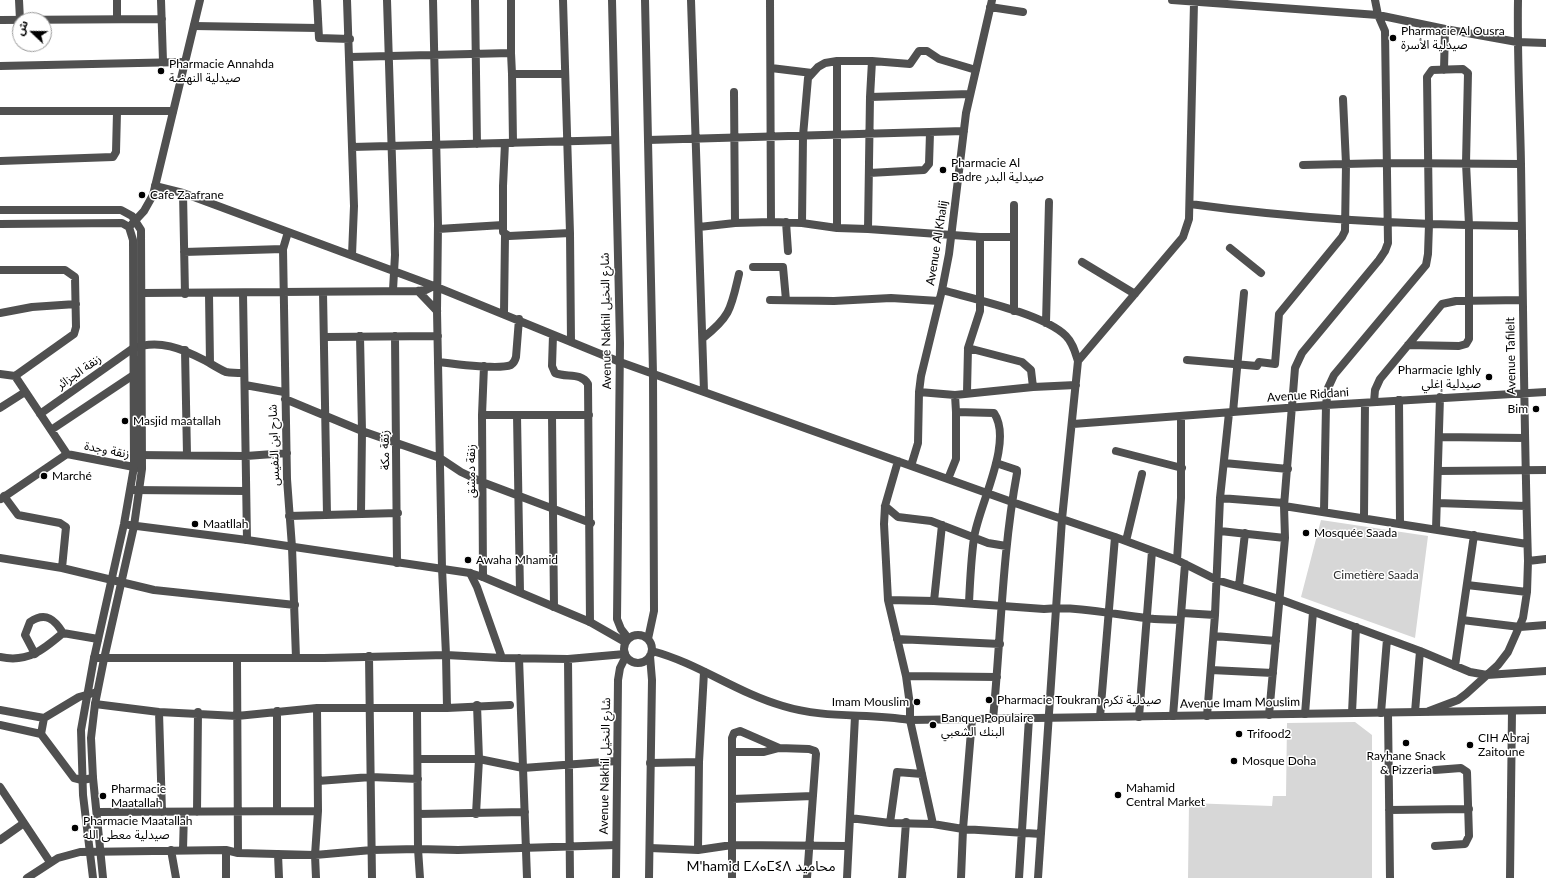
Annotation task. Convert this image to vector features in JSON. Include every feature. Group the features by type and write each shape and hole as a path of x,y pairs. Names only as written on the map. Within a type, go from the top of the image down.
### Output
{"street":[{"path":"19,0 20,12"},
{"path":"117,0 117,18"},
{"path":"161,0 163,61"},
{"path":"129,227 150,202 156,186 184,62 200,0"},
{"path":"317,0 318,36 322,39 350,39"},
{"path":"347,0 350,39 354,238 352,255"},
{"path":"387,0 394,255 393,290"},
{"path":"433,0 438,229 436,287 439,362 442,568 447,708"},
{"path":"475,0 478,144"},
{"path":"504,313 505,235 503,232 503,225 512,74 511,0"},
{"path":"563,0 570,233 571,342"},
{"name":"Avenue Nakhil شارع النخيل","path":"612,0 620,362 618,623"},
{"path":"645,0 653,374 654,611 648,639"},
{"path":"691,0 704,390"},
{"path":"770,0 771,222"},
{"path":"1172,0 1378,15 1517,42 1546,44"},
{"path":"1269,715 1285,538 1284,504 1292,408 1298,360 1385,251 1388,221 1385,31 1378,15 1375,0"},
{"name":"Avenue Tafilelt","path":"1427,712 1458,700 1498,665 1508,652 1520,627 1527,592 1528,561 1522,300 1521,164 1517,42 1518,0"},
{"path":"1078,361 1183,237 1189,219 1196,1"},
{"path":"991,3 1023,12"},
{"name":"Avenue Al Khalij","path":"911,466 918,443 919,392 942,290 970,94 991,3"},
{"path":"52,19 162,19"},
{"path":"0,20 12,20"},
{"path":"194,26 318,28"},
{"path":"1444,70 1445,29"},
{"path":"802,223 803,136 806,88 808,78 818,67 825,63 837,61 872,61 910,64 919,52 927,51 939,59 976,70"},
{"path":"350,57 511,53"},
{"path":"0,66 163,61 184,62"},
{"path":"837,61 837,228"},
{"path":"868,229 872,61"},
{"path":"771,68 812,73"},
{"path":"1324,511 1326,405 1328,388 1334,375 1426,265 1430,224 1428,77 1432,70 1463,69 1468,73 1466,162 1469,225 1469,339 1466,344 1459,346 1408,345"},
{"path":"512,74 565,74"},
{"path":"734,92 735,223"},
{"path":"870,97 970,94"},
{"path":"1187,360 1238,366 1257,366 1258,362 1275,364 1279,314 1342,237 1346,220 1346,164 1343,99"},
{"path":"0,111 173,111"},
{"path":"0,160 113,157 116,152 116,112"},
{"path":"648,140 696,140 964,131"},
{"path":"869,173 924,170 928,164 930,133"},
{"path":"352,148 615,140"},
{"path":"1303,165 1466,162 1521,164"},
{"path":"156,186 183,193 352,255 393,272 504,313 620,362 704,390 911,466 1126,541 1177,560 1217,580 1279,599 1420,651 1470,672 1487,675 1546,672"},
{"path":"183,193 185,294"},
{"path":"1046,323 1049,202"},
{"path":"1190,204 1261,214 1346,220 1521,226"},
{"path":"1014,205 1014,311"},
{"path":"0,210 121,210 129,213 136,220 141,230 143,456 140,491 134,526 97,692 91,738 93,778 103,878"},
{"path":"0,224 117,222 129,227 133,240 132,349 134,467 131,490 94,658 81,730 82,780 93,878"},
{"path":"698,227 735,223 786,222 837,228 980,237 1014,237"},
{"path":"786,222 788,251"},
{"path":"438,229 503,225"},
{"name":"شارح ابن النفيس","path":"288,232 283,249 286,453 295,605 296,658"},
{"path":"505,235 570,233"},
{"path":"967,392 968,348 980,311 980,237"},
{"path":"1230,248 1261,273"},
{"path":"184,252 283,249"},
{"path":"1082,262 1135,294"},
{"path":"754,267 783,267 786,300"},
{"path":"0,270 65,270 69,271 76,280 76,327 71,338 15,376 0,374"},
{"path":"703,338 717,327 730,310 738,274"},
{"path":"142,293 209,294 393,290 418,291 436,287"},
{"path":"942,290 1014,311 1058,329 1073,345 1078,361 1073,424 1062,518 1038,878"},
{"path":"418,291 437,311"},
{"path":"323,292 327,515"},
{"path":"243,293 247,540"},
{"path":"1207,716 1214,636 1220,531 1220,498 1238,366 1244,293"},
{"path":"209,294 210,363"},
{"path":"770,300 834,301 891,298 939,301"},
{"path":"1374,402 1377,384 1442,304 1468,301 1522,300"},
{"path":"0,313 32,306 76,304"},
{"path":"439,362 484,366 504,366 514,363 518,347 519,319"},
{"path":"553,335 552,366 555,373 560,375 578,376 585,379 588,384 591,522 590,622"},
{"path":"360,336 362,431 361,513"},
{"name":"زنقة مكة","path":"395,336 398,513 397,563"},
{"path":"325,337 438,336"},
{"path":"143,344 154,343 185,350 228,372 244,373"},
{"name":"زنقة الجزائر","path":"40,414 132,349 143,344"},
{"path":"968,348 1022,362 1031,370 1033,387"},
{"path":"185,350 187,455"},
{"name":"زنقة دمشق","path":"483,577 482,414 484,366"},
{"path":"51,430 133,374 143,369"},
{"path":"15,376 67,454 2,498 18,515 60,523 66,527 62,568"},
{"path":"245,385 285,395 326,417 440,458 461,472 482,482 591,522"},
{"path":"919,392 955,395 967,392 1076,385"},
{"path":"0,408 25,392"},
{"name":"Avenue Riddani","path":"1073,424 1440,397 1546,392"},
{"path":"948,479 956,459 955,395"},
{"path":"1436,529 1440,397"},
{"path":"1399,400 1400,523"},
{"path":"1364,517 1365,403"},
{"path":"956,412 994,413 998,419 1000,436 996,463 974,537 969,603"},
{"path":"482,414 589,415"},
{"path":"517,415 520,592"},
{"path":"552,415 554,608"},
{"path":"1177,560 1182,468 1182,416"},
{"path":"1439,437 1525,438"},
{"path":"1116,451 1182,468"},
{"path":"134,455 246,456 286,453"},
{"name":"زنقة وجدة","path":"67,454 142,469"},
{"path":"898,461 885,506 884,524 888,600 906,676 910,705 910,720 933,824"},
{"path":"993,719 1000,644 1006,546 1017,470 996,463"},
{"path":"1224,463 1288,468"},
{"path":"1438,471 1546,470"},
{"path":"1126,541 1142,474"},
{"path":"131,490 246,491"},
{"path":"1220,498 1284,504 1527,544"},
{"path":"1437,503 1526,506"},
{"path":"885,506 898,517 931,521 988,543 1006,546"},
{"path":"289,516 398,513"},
{"path":"124,524 247,540 470,573 520,592 554,608 590,622 627,640"},
{"path":"934,601 942,525"},
{"path":"1220,531 1285,538"},
{"path":"1239,586 1245,533"},
{"path":"1455,666 1474,535"},
{"path":"1100,717 1115,537"},
{"path":"1139,717 1152,551"},
{"path":"0,558 62,568 154,590 295,605"},
{"path":"1528,561 1546,559"},
{"path":"1173,716 1185,564"},
{"path":"470,573 477,587 502,658"},
{"path":"1467,585 1527,592"},
{"path":"888,600 969,603 1044,610 1056,608 1180,620"},
{"path":"1305,714 1313,612"},
{"path":"1180,620 1182,613 1215,615"},
{"path":"35,654 25,635 30,622 43,616 49,618 58,625 63,633"},
{"path":"1462,620 1520,627 1546,625"},
{"path":"610,633 616,630 618,623"},
{"path":"618,623 627,640 625,655 630,661 640,662 646,660 651,653"},
{"path":"1352,713 1356,627"},
{"path":"0,658 16,660 35,654 63,633 98,639"},
{"path":"627,640 638,634 648,639 651,644 652,680 649,878"},
{"path":"1214,636 1276,641"},
{"path":"897,639 1000,644"},
{"path":"1387,639 1385,713 1390,878"},
{"path":"1415,712 1420,651"},
{"name":"Avenue Imam Mouslim","path":"651,653 672,656 746,693 781,706 820,715 883,716 910,720 1546,710"},
{"path":"94,658 237,659 446,655 568,659 625,655"},
{"name":"Avenue Nakhil شارع النخيل","path":"616,878 618,680 620,668 625,655"},
{"path":"370,656 372,878"},
{"path":"519,658 527,878"},
{"path":"237,659 238,852"},
{"path":"568,659 570,878"},
{"path":"1211,670 1273,673"},
{"path":"698,850 699,762 704,672"},
{"path":"906,676 997,677"},
{"path":"0,710 44,718 87,694 97,692"},
{"path":"95,704 159,712 198,712 237,716 317,708 447,708 477,705 510,705"},
{"path":"476,814 479,759 477,705"},
{"path":"316,878 315,855 318,811 317,708"},
{"path":"417,708 418,849 420,878"},
{"path":"277,711 277,811"},
{"path":"1510,878 1512,711"},
{"path":"159,712 162,812"},
{"path":"197,812 198,712"},
{"path":"849,878 848,846 855,716"},
{"path":"40,734 44,718"},
{"path":"1019,878 1029,718"},
{"path":"961,878 963,829 972,719"},
{"path":"0,725 40,734 74,778 82,780 93,778"},
{"path":"732,878 732,738 737,731 751,735 778,748"},
{"path":"732,752 764,752 778,748 809,748 815,751 808,878"},
{"path":"418,759 479,759 523,768 617,761"},
{"path":"650,763 699,762"},
{"path":"1435,770 1465,770 1468,776 1469,836 1465,844 1435,846"},
{"path":"890,822 897,772 922,774"},
{"path":"318,781 371,777 418,780"},
{"path":"0,788 50,862"},
{"path":"732,799 813,796"},
{"path":"1389,810 1468,809"},
{"path":"97,812 318,811"},
{"path":"184,812 184,850"},
{"path":"418,814 525,812"},
{"path":"850,818 933,824 963,829 1041,834"},
{"path":"902,878 906,822"},
{"path":"0,840 24,823"},
{"path":"27,878 50,862 67,854 90,851 226,850 238,852 315,855 372,850 458,850 616,845"},
{"path":"650,848 698,850 732,846 848,846"},
{"path":"170,850 176,878"},
{"path":"226,850 226,878"},
{"path":"278,854 279,878"}],"green space":[{"name":"Cimetière Saada","path":"1321,520 1428,536 1415,638 1301,597"},
{"path":"1355,722 1372,735 1372,878 1188,878 1189,803 1272,806 1273,796 1286,796 1287,723"}],"place":[{"name":"Pharmacie Al Ousra صيدلية الأسرة","path":"1393,38"},
{"name":"Pharmacie Annahda صيدلية النهضة","path":"161,71"},
{"name":"Pharmacie Al Badre صيدلية البدر","path":"943,170"},
{"name":"Cafe Zaafrane","path":"142,195"},
{"name":"Pharmacie Ighly صيدلية إغلي","path":"1489,377"},
{"name":"Bim","path":"1536,409"},
{"name":"Masjid maatallah","path":"125,421"},
{"name":"Marché","path":"44,476"},
{"name":"Maatllah","path":"195,524"},
{"name":"Mosquée Saada","path":"1306,533"},
{"name":"Awaha Mhamid","path":"468,560"},
{"name":"Pharmacie Toukram صيدلية تكرم","path":"989,700"},
{"name":"Imam Mouslim","path":"917,702"},
{"name":"Banque Populaire البنك الشعبي","path":"933,725"},
{"name":"Trifood2","path":"1239,734"},
{"name":"Rayhane Snack & Pizzeria","path":"1406,743"},
{"name":"CIH Abraj Zaitoune","path":"1470,745"},
{"name":"Mosque Doha","path":"1234,761"},
{"name":"Mahamid Central Market","path":"1118,795"},
{"name":"Pharmacie Maatallah","path":"103,796"},
{"name":"Pharmacie Maatallah صيدلية معطى الله","path":"75,828"}],"district":[{"name":"M'hamid ⵎⵃⴰⵎⵉⴷ محاميد","path":"761,866"}]}
